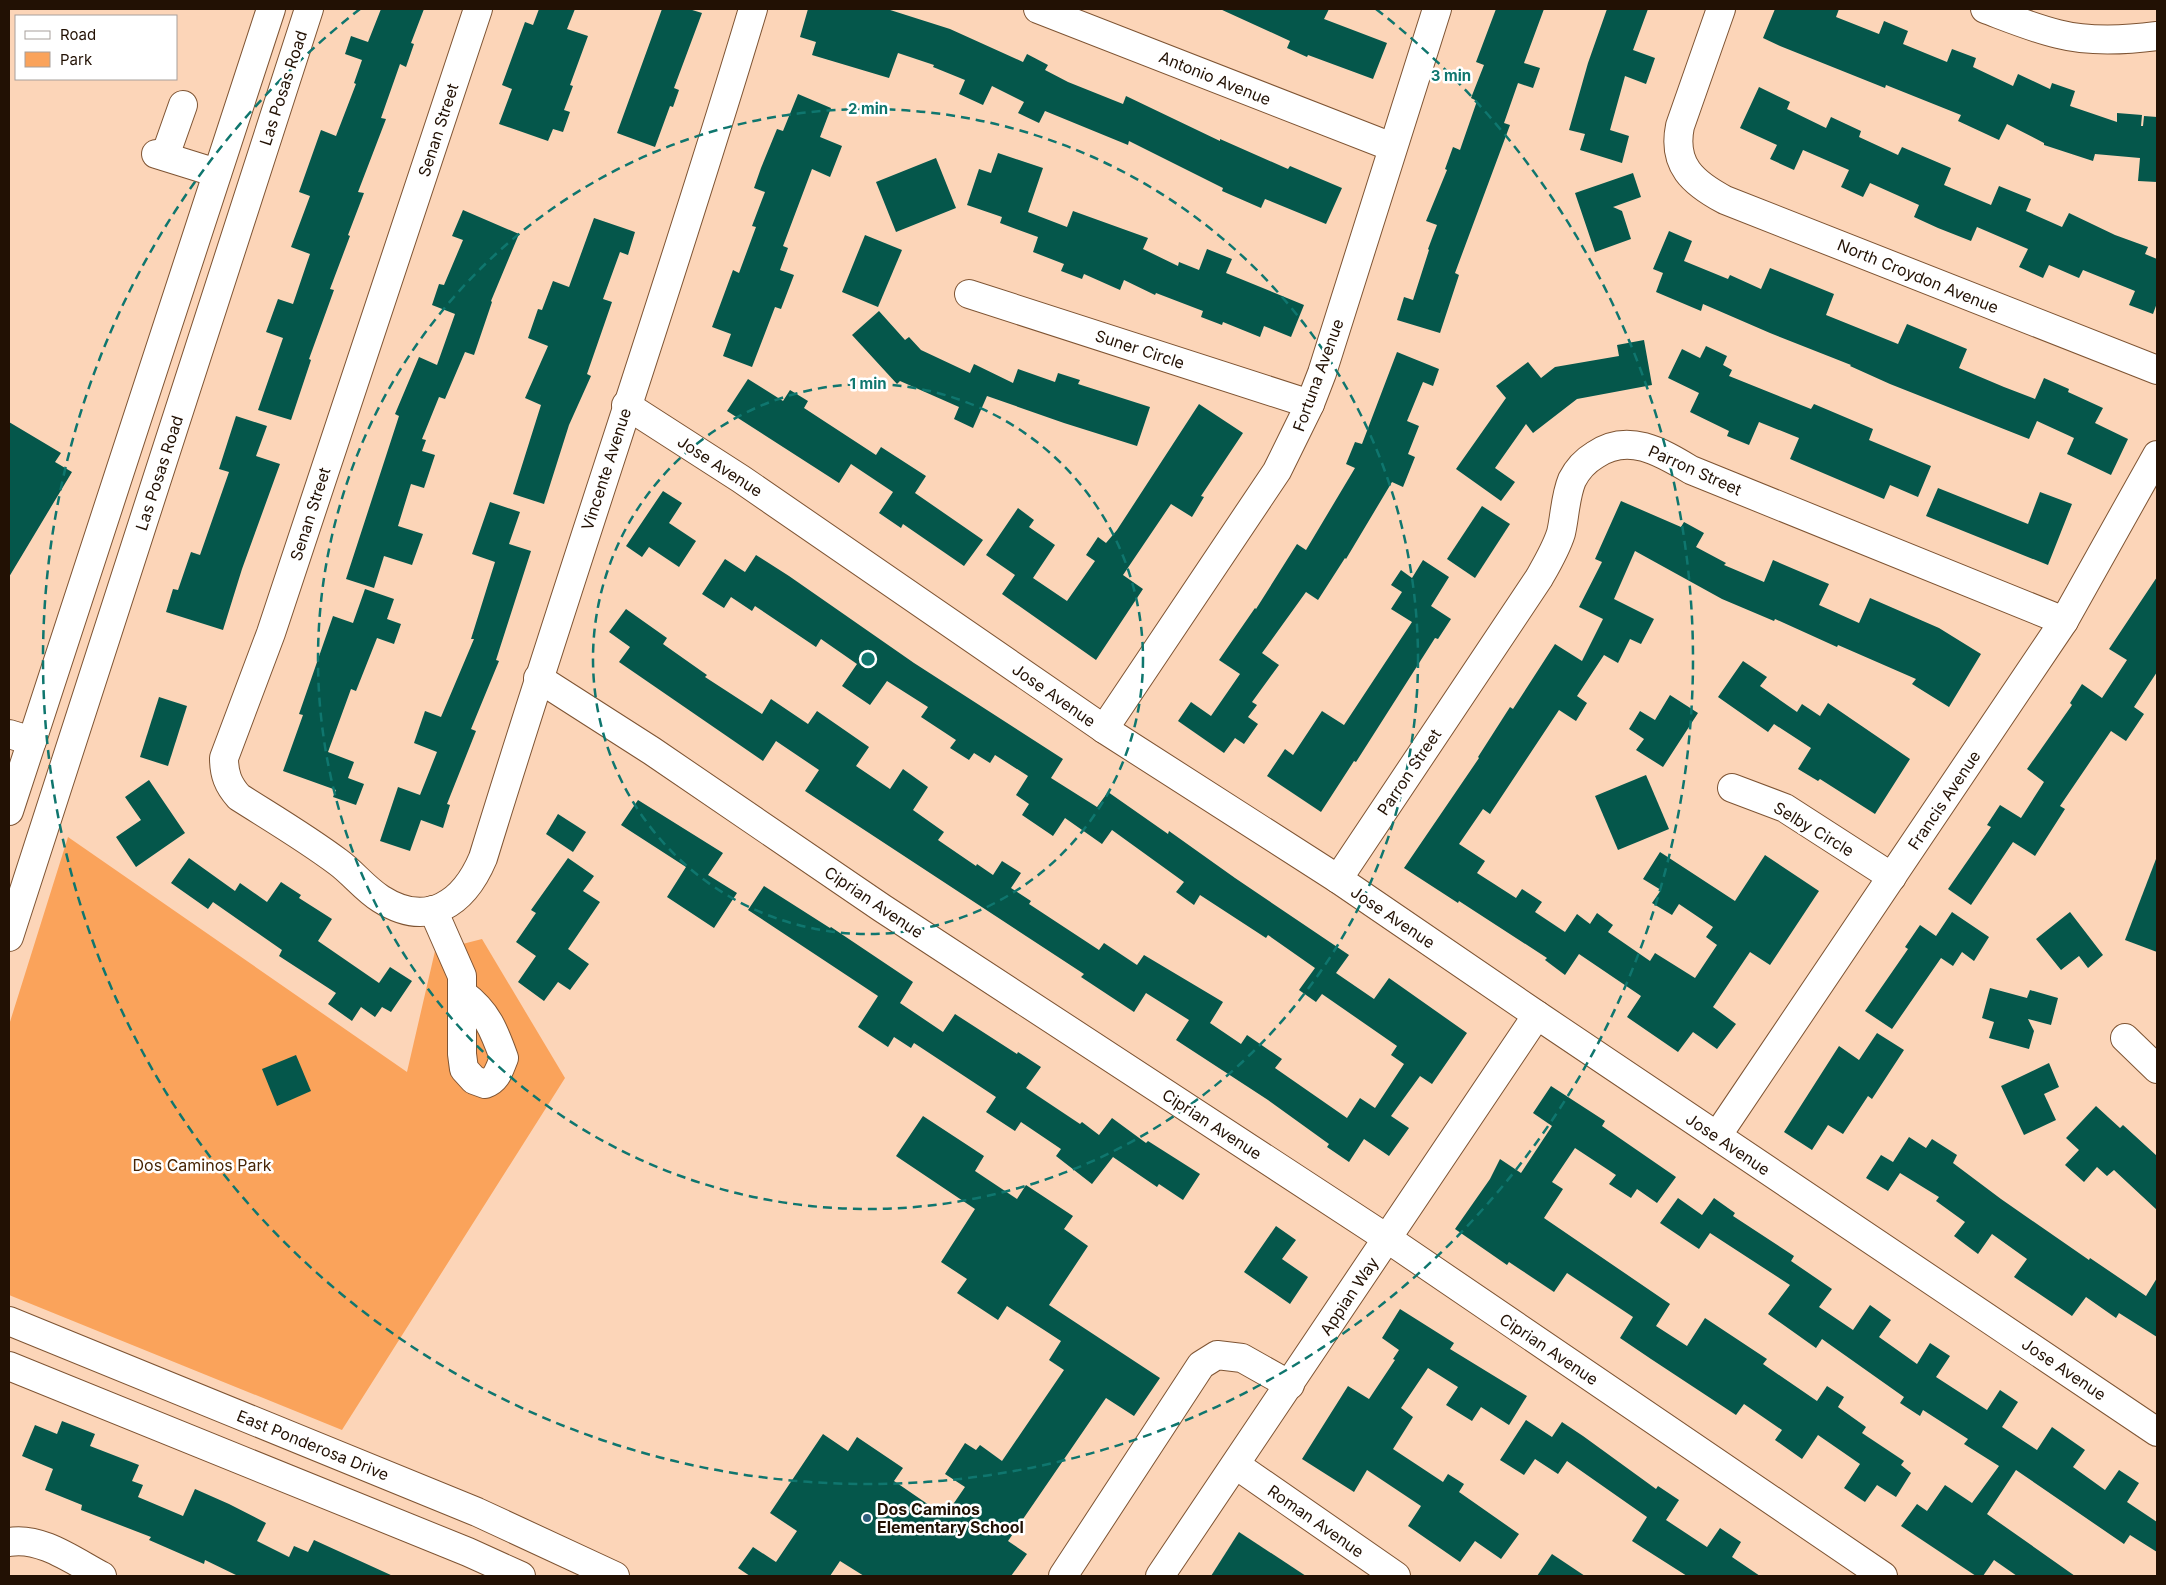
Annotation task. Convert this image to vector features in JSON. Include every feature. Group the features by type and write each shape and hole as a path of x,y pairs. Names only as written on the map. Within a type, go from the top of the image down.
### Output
{"street":[{"path":"9,811 20,737 271,9"},
{"name":"Las Posas Road","path":"9,937 309,9"},
{"name":"Senan Street","path":"433,910 415,912 388,903 338,862 239,797 230,787 224,771 224,758 274,623 478,9"},
{"name":"Vincente Avenue","path":"433,910 451,903 461,895 476,875 483,858 538,678 626,405 710,154 753,9"},
{"name":"Antonio Avenue","path":"1038,9 1392,147"},
{"name":"Fortuna Avenue","path":"1104,729 1277,472 1310,404 1322,373 1437,9"},
{"name":"North Croydon Avenue","path":"1721,9 1680,126 1678,137 1679,154 1686,170 1693,179 1707,190 1725,200 2157,370"},
{"path":"1985,9 2034,28 2060,35 2093,39 2137,39 2157,36"},
{"path":"183,106 161,155 216,173 230,188 231,199 178,367 179,380 185,393"},
{"name":"Suner Circle","path":"969,294 1310,404"},
{"name":"Jose Avenue","path":"626,405 741,478 1104,729 1338,879 1537,1016 2157,1432"},
{"name":"Parron Street","path":"1338,879 1539,578 1560,535 1568,492 1577,472 1590,458 1611,447 1634,445 1649,448 1691,470 2064,621"},
{"name":"Francis Avenue","path":"1716,1136 2064,621 2157,455"},
{"name":"Ciprian Avenue","path":"538,678 652,752 882,908 1388,1239 1883,1576"},
{"path":"9,884 50,755 44,747 20,737"},
{"name":"Selby Circle","path":"1732,788 1785,808 1892,876"},
{"path":"433,910 462,976 463,994"},
{"name":"Appian Way","path":"1160,1576 1537,1016"},
{"path":"2125,1038 2157,1070"},
{"name":"East Ponderosa Drive","path":"9,1321 477,1512 615,1576"},
{"path":"1063,1576 1201,1365 1217,1355 1242,1358 1290,1385"},
{"path":"9,1366 468,1552 521,1576"},
{"name":"Roman Avenue","path":"1236,1465 1396,1576"},
{"path":"9,1542 28,1542 46,1547 102,1576"}],"green space":[{"name":"Dos Caminos Park","path":"68,837 407,1072 435,951 482,939 565,1078 342,1430 9,1295 9,1025"}],"building":[{"path":"381,9 424,9 411,43 414,44 406,67 400,64 381,118 386,119 358,192 364,193 330,289 334,290 309,359 311,360 291,420 258,410 283,338 266,332 278,299 293,304 310,254 291,247 310,196 299,192 321,130 336,136 356,84 354,83 362,60 345,54 351,36 368,42"},
{"path":"539,9 575,9 567,29 588,36 570,85 573,86 564,110 570,112 563,132 553,129 548,141 499,124 512,89 502,85 525,22 533,25"},
{"path":"662,9 689,9 702,13 674,88 679,90 673,107 670,106 655,147 617,133"},
{"path":"808,9 887,9 950,29 1023,62 1027,54 1048,65 1045,70 1068,82 1123,104 1126,96 1220,141 1220,139 1288,169 1290,166 1342,188 1326,224 1265,199 1261,208 1222,191 1223,188 1129,141 1128,145 1045,111 1039,123 1018,113 1024,102 992,86 983,105 959,94 965,80 933,67 934,65 898,53 889,78 812,55 816,42 800,37"},
{"path":"1220,9 1329,9 1324,19 1387,43 1373,79 1308,55 1307,57 1287,48 1290,41"},
{"path":"1496,9 1544,9 1524,63 1540,68 1533,88 1518,83 1504,123 1510,125 1455,273 1459,275 1440,333 1397,320 1404,297 1413,300 1437,225 1426,221 1447,170 1445,169 1453,147 1460,150 1477,101 1471,98 1484,65 1476,62"},
{"path":"1607,9 1648,9 1633,50 1655,58 1646,84 1625,76 1610,130 1629,136 1622,163 1580,150 1585,134 1569,130 1588,63"},
{"path":"1775,9 1839,9 1836,17 1879,34 1884,21 1908,31 1903,44 1947,62 1952,49 1976,58 1973,67 2013,86 2018,74 2050,89 2052,83 2075,91 2070,106 2117,122 2117,113 2142,115 2141,126 2143,126 2144,116 2157,117 2157,182 2138,181 2140,158 2095,154 2093,161 2044,145 2044,143 2007,124 1999,140 1958,121 1961,115 1886,85 1885,88 1780,46 1763,38"},
{"path":"1759,87 1790,102 1787,109 1826,128 1831,117 1861,131 1859,137 1898,155 1902,147 1951,168 1944,185 1991,205 1999,186 2031,199 2026,211 2062,227 2069,213 2115,235 2148,247 2145,254 2157,259 2157,303 2153,314 2129,305 2135,291 2083,270 2079,278 2049,265 2043,278 2019,267 2028,249 1977,227 1971,241 1938,228 1914,217 1919,205 1870,183 1863,197 1841,187 1849,170 1803,150 1794,170 1770,159 1777,145 1740,128"},
{"path":"798,94 831,108 820,137 842,146 830,177 812,169 783,246 788,248 780,270 794,275 781,309 775,307 752,367 723,356 731,334 712,327 733,270 739,273 756,227 752,226 765,192 754,188 761,168 777,129 783,131"},
{"path":"998,153 1043,168 1028,212 1067,227 1073,211 1148,238 1143,249 1178,266 1179,262 1199,270 1207,249 1232,259 1226,273 1304,305 1291,337 1264,326 1260,337 1223,322 1222,325 1201,317 1203,311 1156,293 1155,295 1124,280 1120,290 1084,274 1082,279 1061,271 1064,264 1033,252 1038,237 1000,223 1002,217 967,205 979,169 991,173"},
{"path":"936,158 956,208 896,232 876,182"},
{"path":"1633,173 1641,197 1613,207 1622,211 1631,239 1595,252 1575,193"},
{"path":"463,210 519,234 491,301 474,355 465,352 445,399 439,397 422,439 426,440 422,451 435,455 424,488 411,484 398,526 423,534 412,565 384,556 374,588 346,579 399,416 395,414 419,357 437,365 455,314 432,305 439,284 444,285 463,240 452,236"},
{"path":"594,218 635,232 628,255 620,252 603,299 612,302 587,374 591,376 569,425 544,504 513,494 541,405 525,398 548,346 528,338 538,309 542,310 553,281 569,287"},
{"path":"1669,231 1692,241 1684,261 1728,279 1730,275 1761,289 1770,268 1834,294 1826,315 1898,344 1907,324 1967,349 1959,368 2035,399 2044,378 2069,389 2068,392 2103,408 2095,423 2128,439 2111,475 2067,454 2074,438 2037,421 2029,439 1890,384 1851,365 1703,304 1701,311 1656,292 1663,273 1653,269"},
{"path":"865,235 902,250 878,307 842,292"},
{"path":"879,311 905,340 909,337 921,350 970,373 974,364 1013,383 1018,369 1055,382 1058,373 1080,380 1078,384 1150,407 1137,446 987,396 973,428 954,419 959,407 900,381 897,384 852,335"},
{"path":"1644,340 1652,385 1577,399 1533,433 1526,424 1495,468 1515,482 1501,501 1456,469 1506,398 1496,386 1528,362 1541,378 1555,367 1619,356 1617,345"},
{"path":"1706,346 1727,356 1723,365 1732,370 1729,376 1811,409 1814,404 1873,429 1869,440 1931,466 1918,497 1890,485 1884,499 1790,459 1799,438 1759,422 1749,445 1727,436 1729,431 1690,412 1699,393 1668,378 1682,349 1700,358"},
{"path":"1397,352 1439,369 1433,386 1423,382 1407,421 1419,426 1408,454 1415,457 1403,487 1392,482 1346,559 1318,600 1306,592 1262,653 1279,665 1252,702 1257,705 1248,717 1258,724 1244,744 1235,738 1224,753 1178,721 1191,702 1211,716 1240,674 1219,660 1256,609 1297,544 1306,550 1355,468 1346,464 1355,442 1362,444"},
{"path":"748,379 783,401 790,390 808,401 804,408 876,455 881,447 926,476 915,493 983,540 964,566 903,524 901,528 879,513 893,492 851,464 839,483 727,411"},
{"path":"1199,404 1243,433 1201,496 1204,497 1192,517 1171,504 1123,575 1143,589 1096,660 1002,594 1015,575 986,555 1018,508 1034,520 1029,527 1055,545 1033,578 1067,601 1095,561 1086,555 1098,537 1106,543 1117,530"},
{"path":"236,416 267,426 256,456 280,464 242,569 223,630 166,612 173,589 178,590 191,552 200,555 229,472 219,469"},
{"path":"9,422 61,453 55,462 72,472 9,577"},
{"path":"1938,488 2028,524 2040,492 2072,504 2048,565 1926,516"},
{"path":"663,491 682,503 669,523 696,541 679,567 649,547 642,557 626,546"},
{"path":"1621,501 1681,527 1684,522 1704,533 1696,547 1726,563 1724,565 1764,582 1773,560 1829,584 1819,605 1859,623 1870,598 1939,628 1981,654 1949,707 1912,684 1916,679 1775,619 1774,621 1722,599 1635,551 1614,599 1654,619 1641,644 1630,639 1618,663 1604,655 1577,696 1587,703 1576,721 1559,710 1490,814 1483,809 1459,844 1485,861 1477,873 1516,898 1522,889 1542,902 1535,912 1565,932 1577,914 1590,924 1597,913 1613,925 1608,932 1650,961 1655,953 1695,978 1717,945 1706,937 1713,927 1679,904 1672,915 1652,903 1661,890 1643,879 1660,852 1735,901 1765,855 1819,891 1770,965 1750,952 1713,1007 1736,1024 1717,1049 1693,1032 1678,1052 1627,1017 1641,996 1579,954 1565,975 1545,960 1547,958 1404,868 1479,758 1510,707 1513,709 1555,644 1582,661 1603,619 1579,607 1602,562 1595,559"},
{"path":"490,502 520,512 509,544 531,551 496,660 499,661 471,729 476,731 447,804 450,805 443,828 421,820 410,851 380,841 398,787 420,795 437,752 414,743 425,711 441,717 474,639 471,639 495,562 472,554"},
{"path":"1482,506 1510,524 1475,578 1447,559"},
{"path":"756,555 914,663 1063,759 1051,778 1097,807 1108,792 1168,834 1169,831 1349,955 1336,973 1374,999 1389,978 1467,1033 1432,1084 1420,1076 1391,1116 1409,1128 1389,1156 1364,1139 1349,1162 1327,1147 1329,1144 1268,1100 1176,1040 1189,1020 1146,993 1134,1012 1081,977 1084,974 805,791 819,770 776,741 763,761 619,662 630,647 609,632 626,609 667,638 663,644 707,675 705,677 762,714 771,699 808,724 817,711 869,747 856,766 890,789 903,769 928,787 913,810 944,832 938,840 976,866 977,864 993,875 1002,861 1021,873 1011,888 1031,901 1029,904 1099,950 1104,943 1137,965 1144,955 1223,1002 1210,1023 1241,1044 1247,1035 1282,1059 1275,1068 1347,1118 1360,1098 1375,1108 1404,1064 1391,1055 1397,1046 1322,994 1316,1002 1299,990 1315,968 1268,935 1266,938 1200,895 1194,905 1176,892 1184,882 1112,830 1102,844 1065,818 1053,836 1022,815 1029,804 1016,795 1028,776 995,755 990,763 974,753 969,760 950,748 956,740 921,717 928,707 887,681 870,705 842,686 857,664 821,639 816,647 755,606 752,611 731,597 724,608 702,594 725,559 745,572"},
{"path":"1423,560 1449,577 1431,606 1451,619 1438,639 1435,638 1356,762 1354,761 1321,812 1267,776 1285,749 1293,755 1322,711 1344,725 1412,622 1391,609 1402,592 1391,585 1401,570 1412,578"},
{"path":"2157,577 2157,672 2134,707 2144,714 2126,741 2111,731 2060,806 2065,809 2035,856 2013,842 1971,905 1948,889 1991,827 1987,825 2000,805 2021,818 2044,782 2027,769 2072,705 2070,703 2082,684 2102,698 2127,660 2109,649"},
{"path":"365,589 394,599 387,619 401,624 394,644 377,638 356,691 351,689 328,752 354,762 348,778 364,784 356,805 333,797 336,790 283,771 303,715 299,714 333,616 353,623"},
{"path":"1743,661 1767,677 1760,686 1797,712 1802,704 1820,716 1828,703 1910,759 1875,814 1820,779 1818,781 1798,769 1811,748 1774,724 1768,732 1718,697"},
{"path":"1670,695 1698,713 1663,767 1636,750 1644,739 1629,729 1640,711 1655,720"},
{"path":"159,697 187,706 168,766 140,757"},
{"path":"1646,775 1669,829 1618,850 1595,796"},
{"path":"149,780 185,833 136,867 116,837 141,820 125,797"},
{"path":"638,800 723,853 708,875 737,893 714,928 667,897 686,867 621,825"},
{"path":"558,814 586,832 573,852 546,834"},
{"path":"189,858 235,891 240,883 267,902 281,882 301,895 299,898 332,919 318,941 379,983 390,967 412,981 391,1012 382,1007 375,1017 361,1007 352,1021 328,1004 336,993 279,956 282,950 213,902 208,909 171,883"},
{"path":"568,858 594,876 583,891 600,902 568,949 589,964 570,990 558,982 544,1001 518,982 536,956 516,942 536,913 531,910"},
{"path":"2157,859 2157,952 2125,940"},
{"path":"764,886 831,927 913,982 900,1003 943,1032 955,1014 1017,1054 1018,1052 1041,1067 1026,1088 1080,1124 1082,1122 1099,1135 1112,1118 1146,1143 1148,1141 1200,1174 1183,1200 1159,1184 1157,1187 1113,1157 1092,1184 1056,1156 1061,1149 1021,1122 1015,1131 986,1112 996,1097 914,1043 911,1048 894,1037 888,1047 858,1027 878,996 748,910"},
{"path":"1952,912 1989,937 1974,961 1962,952 1953,966 1941,958 1892,1029 1865,1011 1908,949 1905,947 1920,925 1936,936"},
{"path":"2070,912 2103,955 2088,968 2079,956 2061,970 2036,939"},
{"path":"1990,988 2027,998 2030,990 2058,998 2051,1025 2028,1019 2034,1031 2029,1049 1989,1038 1994,1022 1982,1018"},
{"path":"1877,1033 1904,1050 1872,1099 1868,1096 1843,1134 1828,1125 1812,1150 1784,1132 1839,1046 1859,1060"},
{"path":"296,1055 311,1091 277,1106 262,1069"},
{"path":"2049,1063 2059,1087 2044,1094 2056,1120 2024,1135 2001,1086"},
{"path":"1551,1086 1605,1121 1602,1126 1676,1177 1657,1203 1637,1189 1631,1198 1609,1184 1616,1175 1575,1148 1552,1182 1563,1189 1544,1218 1670,1304 1656,1326 1687,1346 1705,1318 1767,1359 1763,1364 1817,1401 1827,1386 1844,1397 1838,1407 1866,1427 1862,1433 1904,1461 1901,1465 1911,1473 1896,1497 1877,1485 1865,1502 1844,1488 1860,1464 1818,1435 1802,1459 1775,1440 1782,1430 1744,1404 1736,1415 1620,1338 1633,1317 1567,1273 1554,1292 1509,1262 1507,1265 1455,1229 1490,1179 1500,1159 1521,1173 1552,1126 1533,1113"},
{"path":"2096,1106 2120,1128 2123,1125 2157,1156 2157,1210 2114,1170 2107,1176 2097,1167 2084,1182 2065,1165 2079,1150 2066,1138"},
{"path":"923,1116 984,1156 975,1171 1017,1199 1026,1185 1073,1216 1064,1229 1088,1246 1049,1305 1160,1378 1134,1416 1106,1398 1008,1541 1027,1554 1011,1576 864,1576 840,1561 830,1576 750,1576 738,1568 753,1547 776,1562 797,1531 770,1513 823,1434 848,1451 857,1437 903,1468 894,1481 945,1516 965,1487 945,1474 965,1443 976,1450 980,1445 1002,1461 1064,1370 1049,1360 1061,1341 1007,1306 998,1320 957,1293 967,1279 941,1262 975,1209 896,1156"},
{"path":"1909,1137 1926,1148 1932,1139 1957,1155 1953,1163 2001,1199 2089,1260 2090,1258 2146,1296 2157,1278 2157,1337 2119,1313 2116,1318 2086,1297 2072,1316 2014,1277 2027,1259 1992,1234 1978,1254 1954,1236 1965,1222 1936,1201 1939,1197 1900,1173 1888,1191 1866,1178 1881,1155 1893,1162"},
{"path":"1678,1198 1702,1215 1714,1198 1735,1213 1733,1216 1794,1256 1791,1261 1832,1289 1819,1307 1853,1330 1870,1305 1891,1320 1879,1337 1917,1364 1930,1343 1950,1356 1936,1377 1987,1410 2000,1390 2018,1402 2002,1427 2037,1450 2052,1427 2085,1450 2073,1467 2105,1490 2119,1470 2139,1483 2127,1502 2157,1522 2157,1552 2130,1535 2124,1544 2016,1470 1987,1514 2075,1576 2017,1576 1994,1560 1983,1576 1976,1576 1901,1526 1917,1504 1927,1511 1945,1485 1972,1503 1999,1466 1964,1444 1968,1439 1923,1410 1920,1416 1900,1403 1904,1397 1822,1339 1816,1348 1768,1314 1790,1285 1710,1233 1699,1249 1660,1223"},
{"path":"1276,1226 1296,1240 1282,1259 1308,1277 1290,1304 1244,1272"},
{"path":"1400,1309 1454,1343 1450,1349 1527,1396 1509,1425 1481,1407 1472,1421 1446,1405 1458,1387 1428,1368 1401,1408 1413,1417 1393,1449 1443,1482 1448,1474 1464,1484 1459,1492 1519,1534 1501,1559 1475,1541 1460,1562 1408,1526 1421,1506 1367,1470 1354,1492 1302,1459 1348,1386 1369,1399 1395,1360 1393,1359 1399,1350 1382,1338"},
{"path":"1526,1420 1552,1437 1562,1422 1656,1489 1658,1486 1679,1500 1666,1520 1707,1547 1720,1528 1741,1542 1732,1557 1760,1576 1687,1576 1632,1541 1647,1517 1567,1461 1558,1474 1535,1459 1524,1475 1500,1460"},
{"path":"62,1421 95,1434 90,1446 139,1465 132,1481 143,1485 138,1497 183,1516 195,1489 266,1523 257,1541 289,1557 294,1546 308,1552 314,1540 393,1576 238,1576 205,1560 204,1564 149,1540 151,1537 81,1510 82,1505 45,1490 53,1469 22,1456 35,1425 57,1434"},
{"path":"1239,1532 1306,1576 1211,1576"},
{"path":"1552,1554 1585,1576 1537,1576"}],"place":[{"name":"Dos Caminos Elementary School","path":"867,1518"}]}
